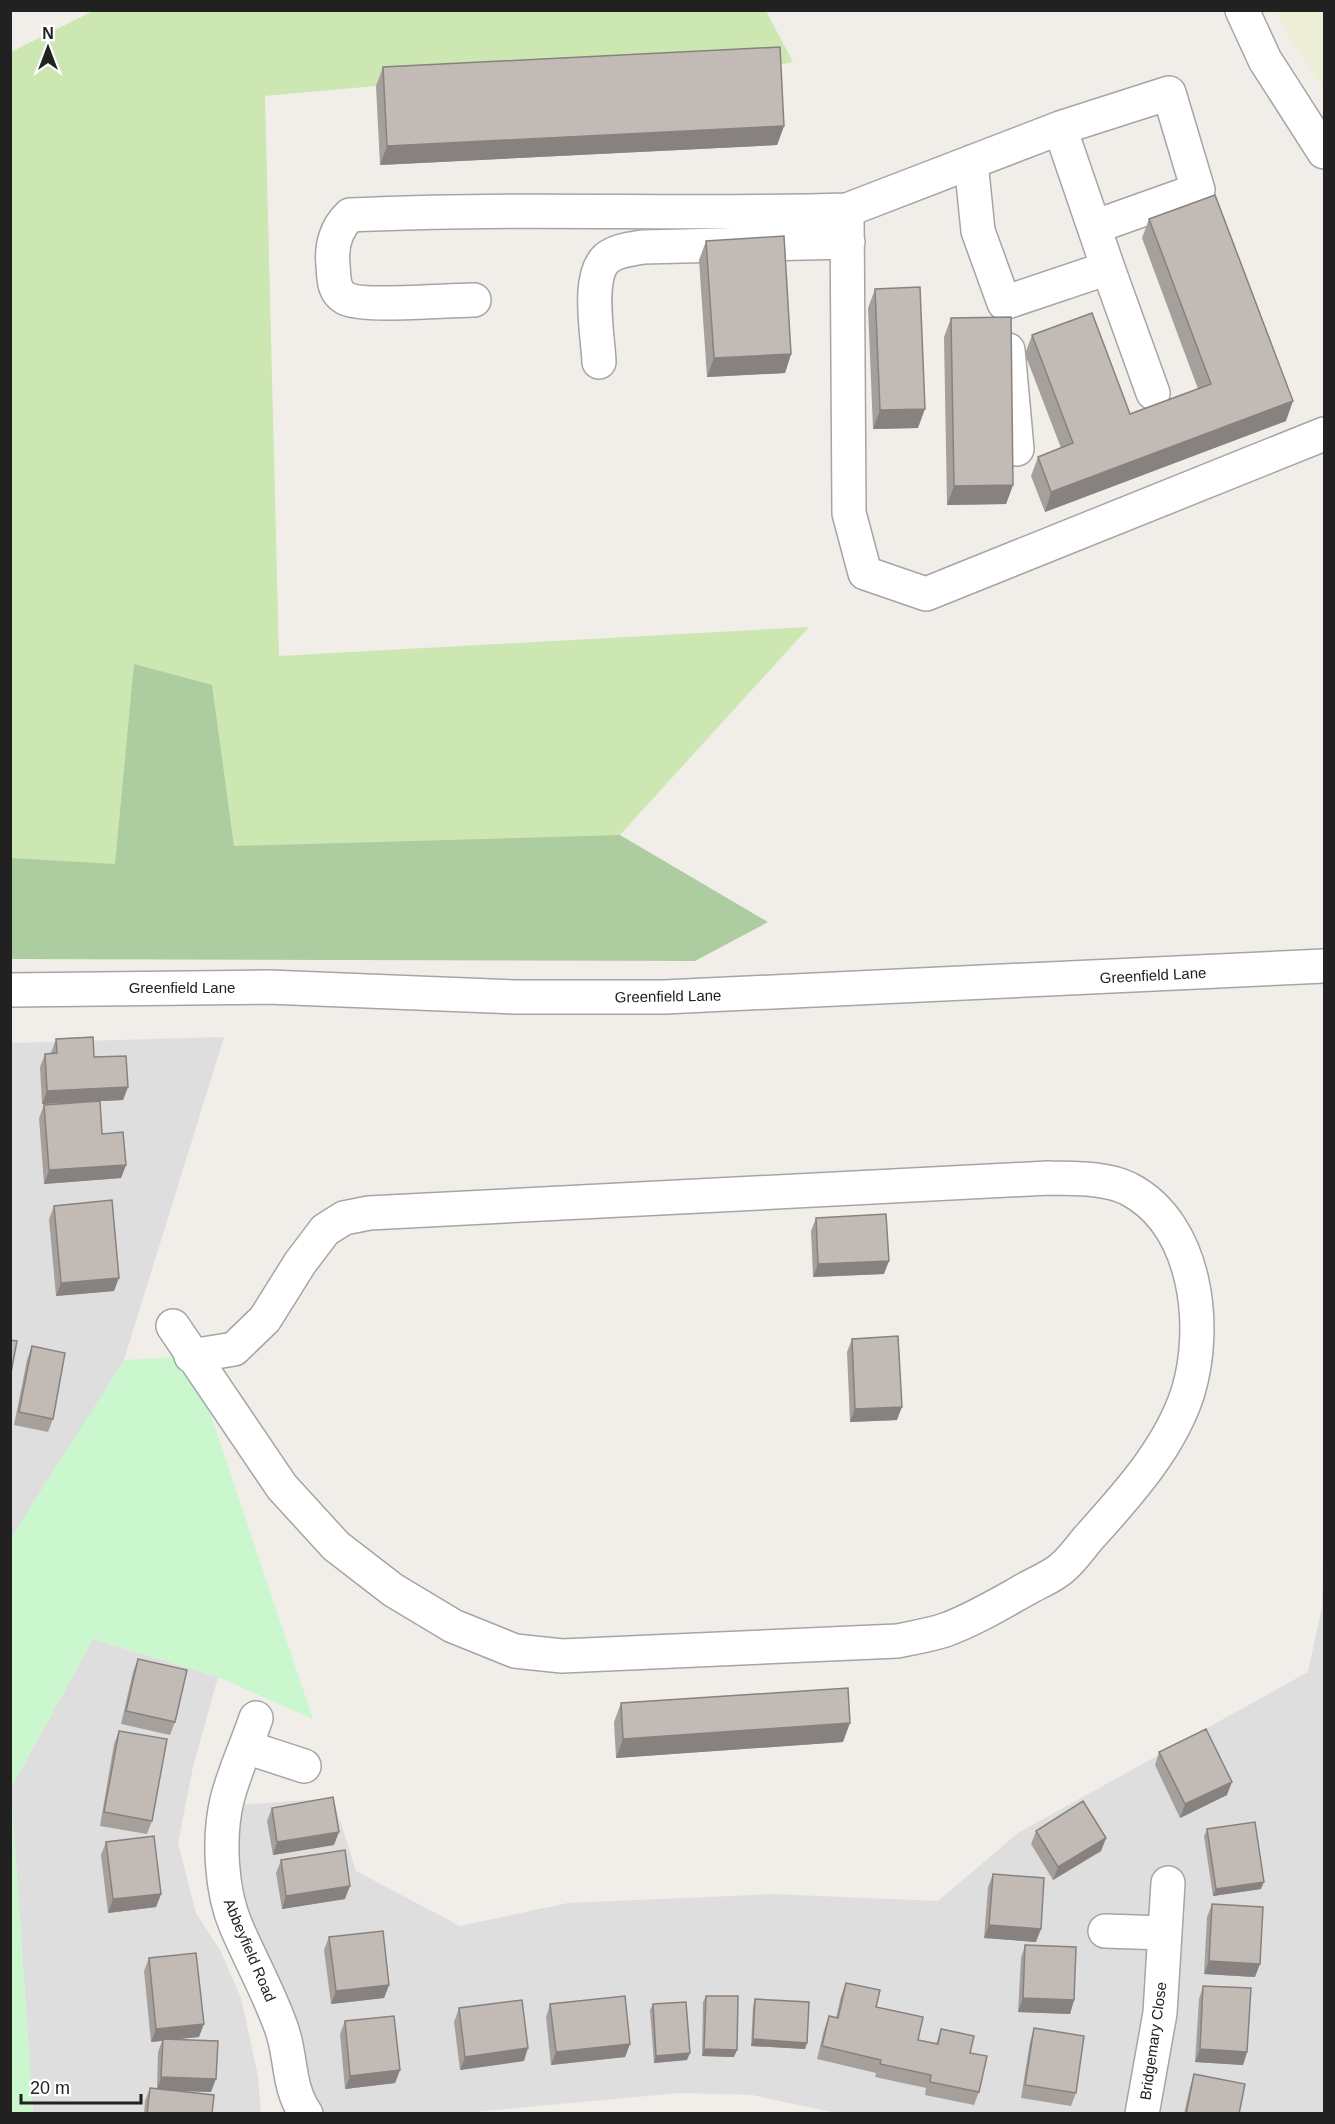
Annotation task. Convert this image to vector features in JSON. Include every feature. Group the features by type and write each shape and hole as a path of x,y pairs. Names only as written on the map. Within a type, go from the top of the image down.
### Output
{"street":[{"path":"1242,10 1265,60 1324,152"},
{"path":"474,300 369,302 345,299 334,288 332,259 335,236 350,215 572,211 749,213 847,210 1060,128 1169,93 1198,190 1094,227"},
{"path":"1060,128 1153,393"},
{"path":"971,162 978,231 1005,303 1017,449"},
{"path":"847,210 849,513 865,573 926,594 1324,434"},
{"path":"599,362 595,292 597,275 605,259 617,252 643,247 848,242"},
{"path":"1005,303 1108,268"},
{"name":"Greenfield Lane","path":"10,990 268,987 515,997 664,997 1324,966"},
{"path":"173,1326 191,1356 282,1486 336,1546 393,1590 453,1626 515,1651 562,1656 897,1641 946,1629 1061,1569 1131,1490 1165,1442 1188,1394 1197,1350 1196,1306 1186,1261 1173,1231 1150,1204 1128,1189 1098,1180 1048,1178 369,1213 344,1218 325,1230 300,1263 265,1319 234,1349 191,1356"},
{"name":"Abbeyfield Road","path":"304,1766 251,1732 227,1802 222,1857 225,1891 236,1925 266,1984 284,2034 296,2100 306,2114"},
{"name":"Bridgemary Close","path":"1142,2114 1160,2013 1168,1883"},
{"path":"1105,1930 1164,1932"}],"shaded area":[{"path":"224,1037 124,1360 11,1553 11,1043"},
{"path":"1324,1508 1324,2113 841,2114 752,2095 680,2093 463,2113 311,2113 237,1898 239,1805 333,1798 356,1871 460,1926 568,1903 773,1894 938,1901 1018,1833 1308,1672 1322,1607"},
{"path":"93,1639 218,1677 193,1767 178,1843 196,1913 220,1950 241,1998 258,2076 261,2113 33,2113 11,1788"}],"green space":[{"path":"93,11 766,11 793,62 773,66 376,86 265,96 279,656 809,627 558,903 11,931 11,52"},
{"path":"1276,11 1324,11 1324,90 1286,32"},
{"path":"134,664 212,685 234,846 620,835 768,922 695,961 11,959 11,858 115,864"},
{"path":"191,1356 313,1719 218,1677 93,1639 11,1788 33,2114 10,2113 10,1539 124,1360"}],"building":[{"path":"780,47 784,126 387,146 383,67"},
{"path":"1215,195 1293,401 1051,492 1038,457 1073,443 1032,335 1092,313 1130,414 1211,384 1149,219"},
{"path":"784,236 791,354 714,358 706,241"},
{"path":"920,287 925,409 880,410 875,289"},
{"path":"1011,317 1013,485 954,486 951,318"},
{"path":"93,1037 94,1057 126,1056 128,1087 47,1091 45,1054 57,1053 56,1039"},
{"path":"100,1101 102,1134 123,1132 126,1165 49,1170 44,1105"},
{"path":"112,1200 119,1278 61,1283 54,1206"},
{"path":"886,1214 889,1261 818,1264 816,1218"},
{"path":"898,1336 902,1407 855,1409 852,1339"},
{"path":"10,1340 17,1341 10,1378"},
{"path":"32,1346 65,1353 53,1419 19,1412"},
{"path":"138,1659 187,1670 175,1722 126,1711"},
{"path":"848,1688 850,1723 623,1739 621,1703"},
{"path":"1206,1729 1232,1782 1185,1804 1159,1752"},
{"path":"119,1731 167,1739 152,1821 104,1812"},
{"path":"333,1797 339,1832 277,1842 272,1808"},
{"path":"1083,1801 1106,1838 1058,1867 1036,1831"},
{"path":"1255,1822 1264,1882 1216,1889 1207,1829"},
{"path":"154,1836 161,1894 113,1899 106,1842"},
{"path":"345,1850 350,1886 286,1896 281,1860"},
{"path":"993,1874 1044,1878 1041,1929 989,1925"},
{"path":"1212,1904 1263,1907 1260,1964 1209,1961"},
{"path":"383,1931 389,1985 336,1991 329,1937"},
{"path":"1025,1945 1076,1947 1074,2000 1023,1998"},
{"path":"196,1953 204,2024 156,2029 149,1958"},
{"path":"846,1983 880,1990 876,2007 923,2017 918,2040 938,2044 941,2029 974,2036 970,2053 987,2056 979,2092 930,2082 931,2075 880,2064 881,2060 822,2046 829,2016 838,2018"},
{"path":"1203,1986 1251,1988 1247,2052 1200,2049"},
{"path":"625,1996 630,2044 556,2052 550,2004"},
{"path":"706,1996 738,1996 737,2050 704,2049"},
{"path":"755,1999 809,2002 807,2043 753,2039"},
{"path":"522,2000 528,2048 465,2057 459,2008"},
{"path":"686,2002 690,2053 656,2056 653,2004"},
{"path":"394,2016 400,2070 350,2076 345,2021"},
{"path":"1034,2028 1084,2036 1076,2093 1025,2085"},
{"path":"163,2039 218,2041 216,2079 161,2077"},
{"path":"1194,2074 1245,2084 1239,2114 1186,2114"},
{"path":"150,2088 214,2095 212,2114 147,2114"}]}
